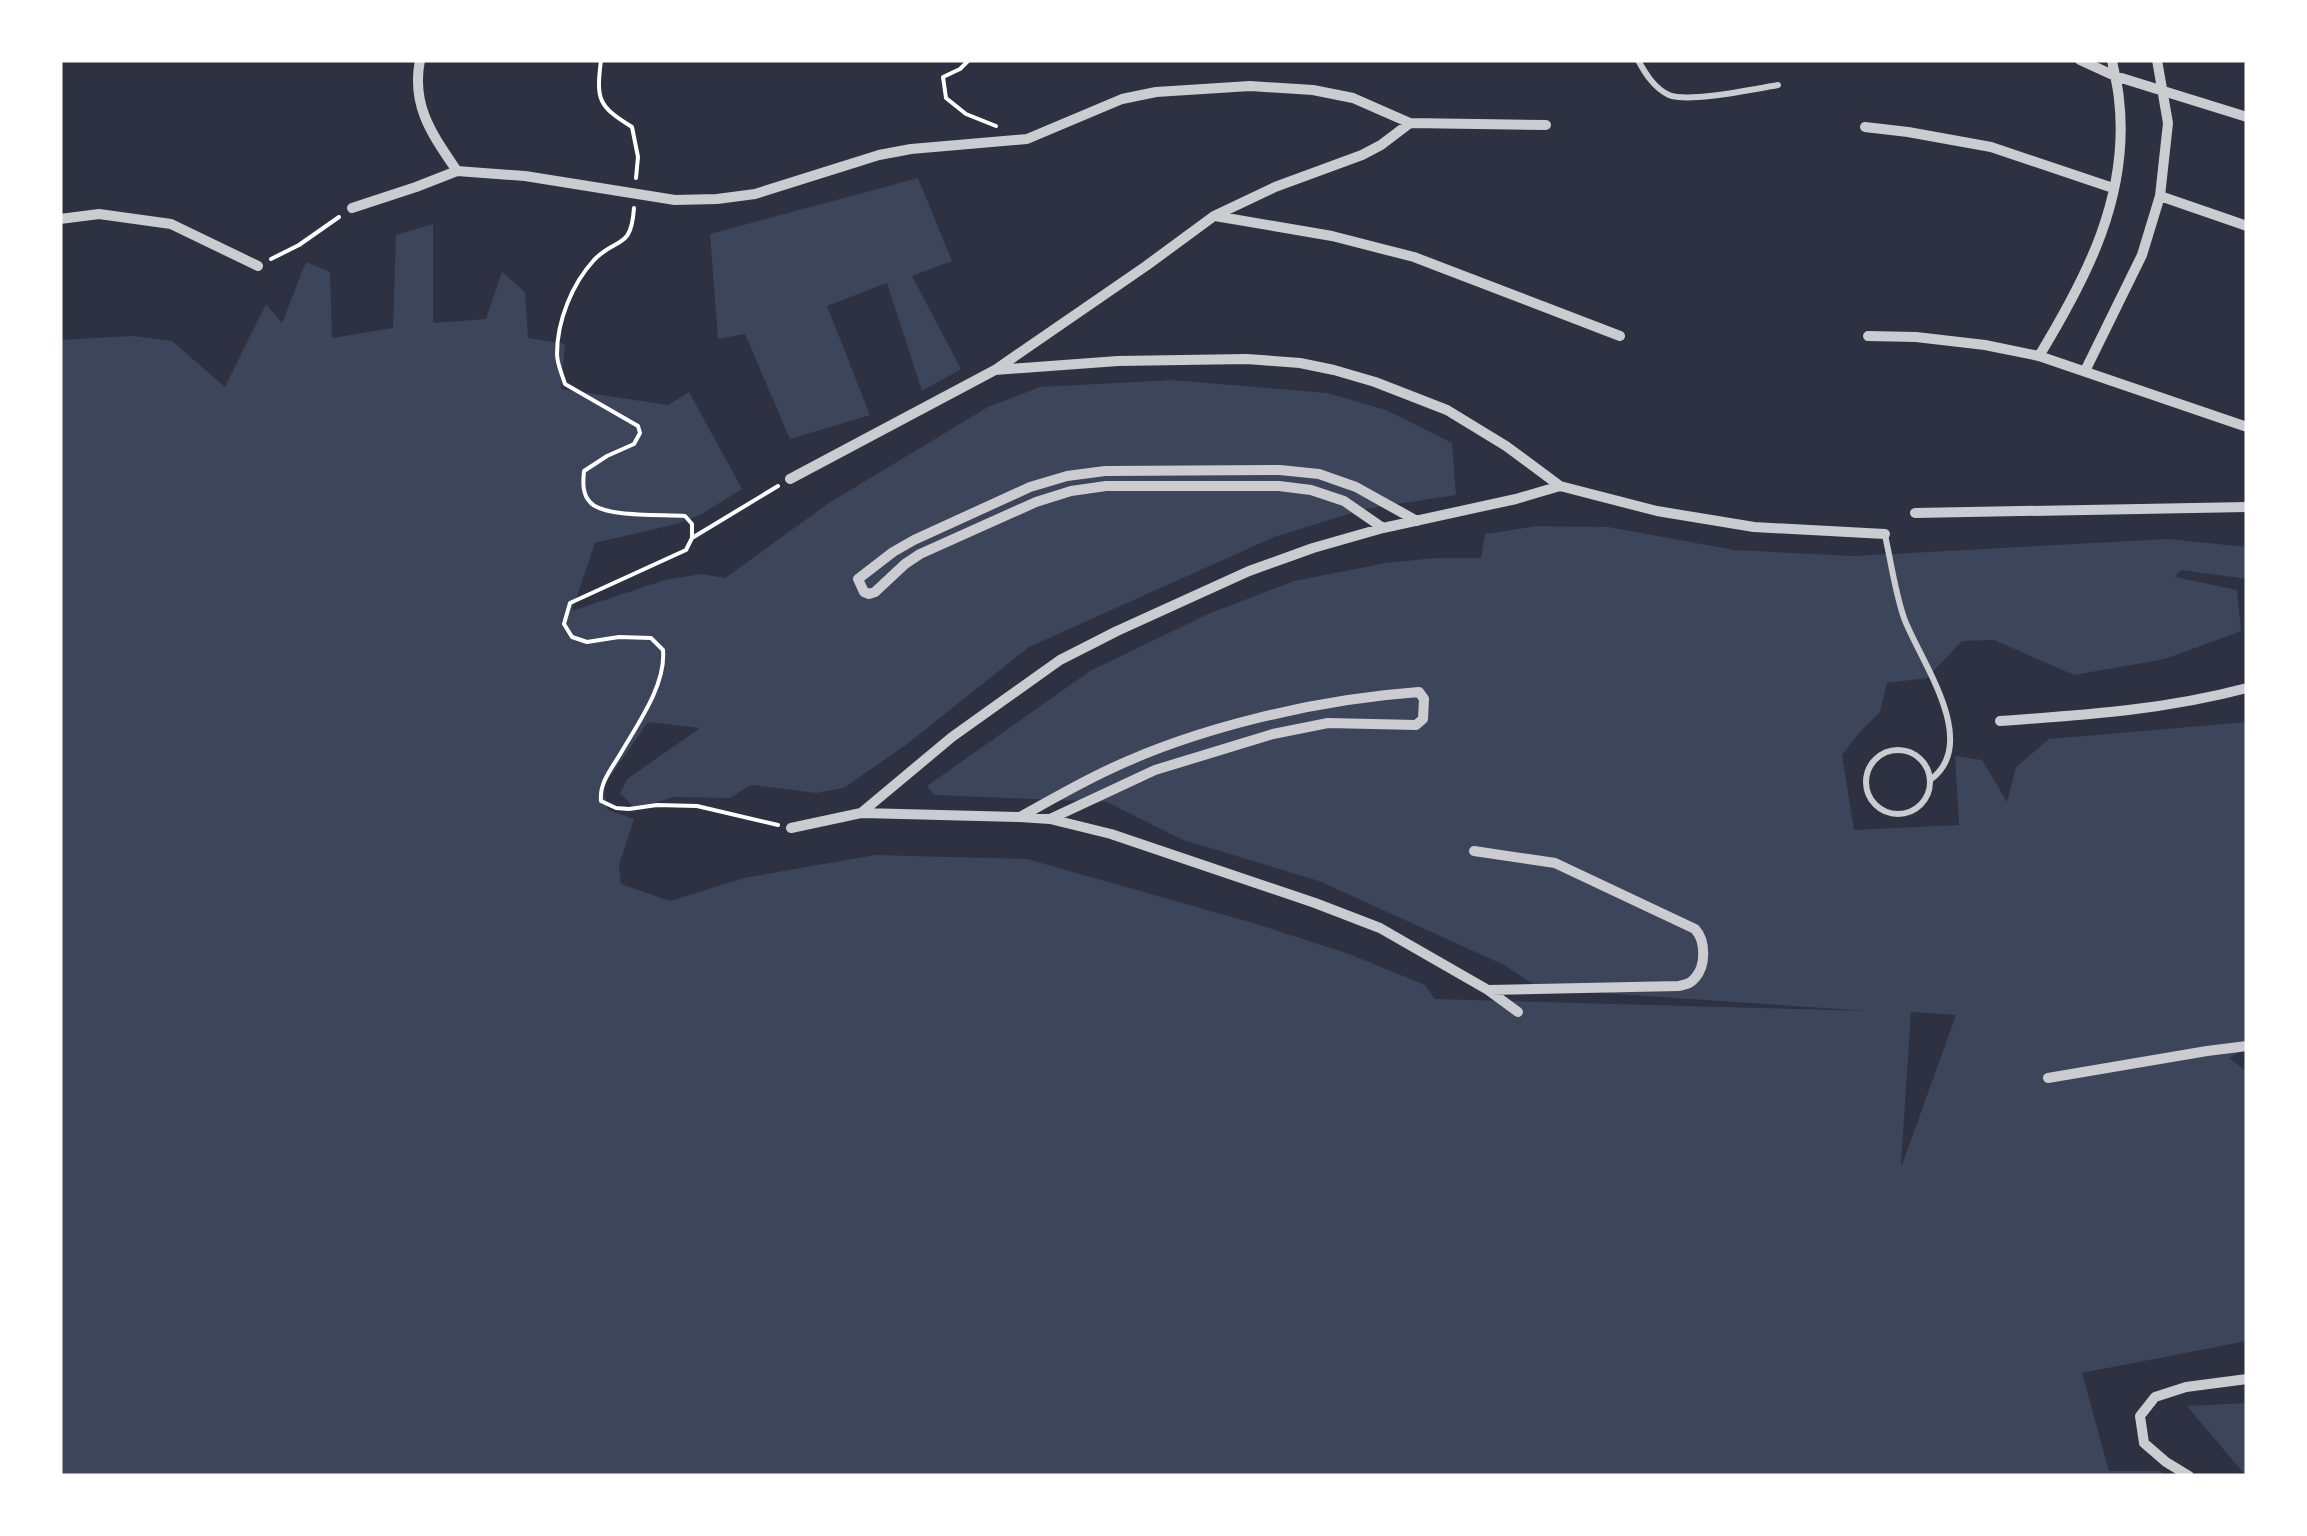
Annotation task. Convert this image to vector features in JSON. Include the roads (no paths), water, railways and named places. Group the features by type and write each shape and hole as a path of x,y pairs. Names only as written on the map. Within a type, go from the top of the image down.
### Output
{"street":[{"path":"420,60 421,109 456,170"},
{"path":"2080,60 2115,76 2247,118"},
{"path":"2039,356 2074,299 2109,214 2120,148 2119,99 2112,60"},
{"path":"2085,371 2142,256 2160,196 2168,123 2156,60"},
{"path":"352,208 456,170 525,176 675,200 717,200 755,194 879,155 1026,140 1122,100 1156,92 1250,86 1333,93 1410,122 1546,124"},
{"path":"790,479 994,370 1214,216 1274,187 1381,145 1410,122"},
{"path":"1865,127 1991,148 2113,188"},
{"path":"2160,196 2247,226"},
{"path":"60,219 99,214 171,224 258,266"},
{"path":"1214,216 1332,236 1414,257 1620,336"},
{"path":"1868,336 1985,345 2039,356 2247,426"},
{"path":"994,370 1099,362 1247,359 1334,370 1447,410 1506,446 1560,486 1657,511 1754,527 1885,534"},
{"path":"1383,528 1344,502 1311,490 1279,486 1106,486 1036,502 920,554 870,594 864,592 858,580 914,540 1030,487 1105,470 1280,470 1318,474 1356,487 1417,521"},
{"path":"861,814 952,737 1060,660 1118,631 1249,571 1313,548 1560,486"},
{"path":"1915,513 2247,508"},
{"path":"2000,721 2120,713 2203,700 2247,688"},
{"path":"1020,816 1148,752 1210,733 1269,716 1373,695 1418,692 1424,699 1423,719 1416,725 1328,723 1274,734 1155,770 1050,820"},
{"path":"791,828 861,814 1020,816 1111,834 1380,928 1488,990 1518,1012"},
{"path":"1474,851 1554,863 1695,929 1702,936 1704,947 1698,975 1679,986 1488,990"},
{"path":"2048,1078 2247,1046"},
{"path":"2189,1476 2144,1443 2140,1416 2155,1396 2186,1387 2247,1379"}],"lane":[{"path":"1638,60 1648,79 1670,96 1718,96 1778,85"},
{"path":"1885,534 1904,618 1938,687 1950,726 1948,756 1939,774 1930,780 1926,799 1900,814 1880,809 1868,794 1866,784 1870,764 1878,756 1896,750 1916,754 1930,780"}]}
